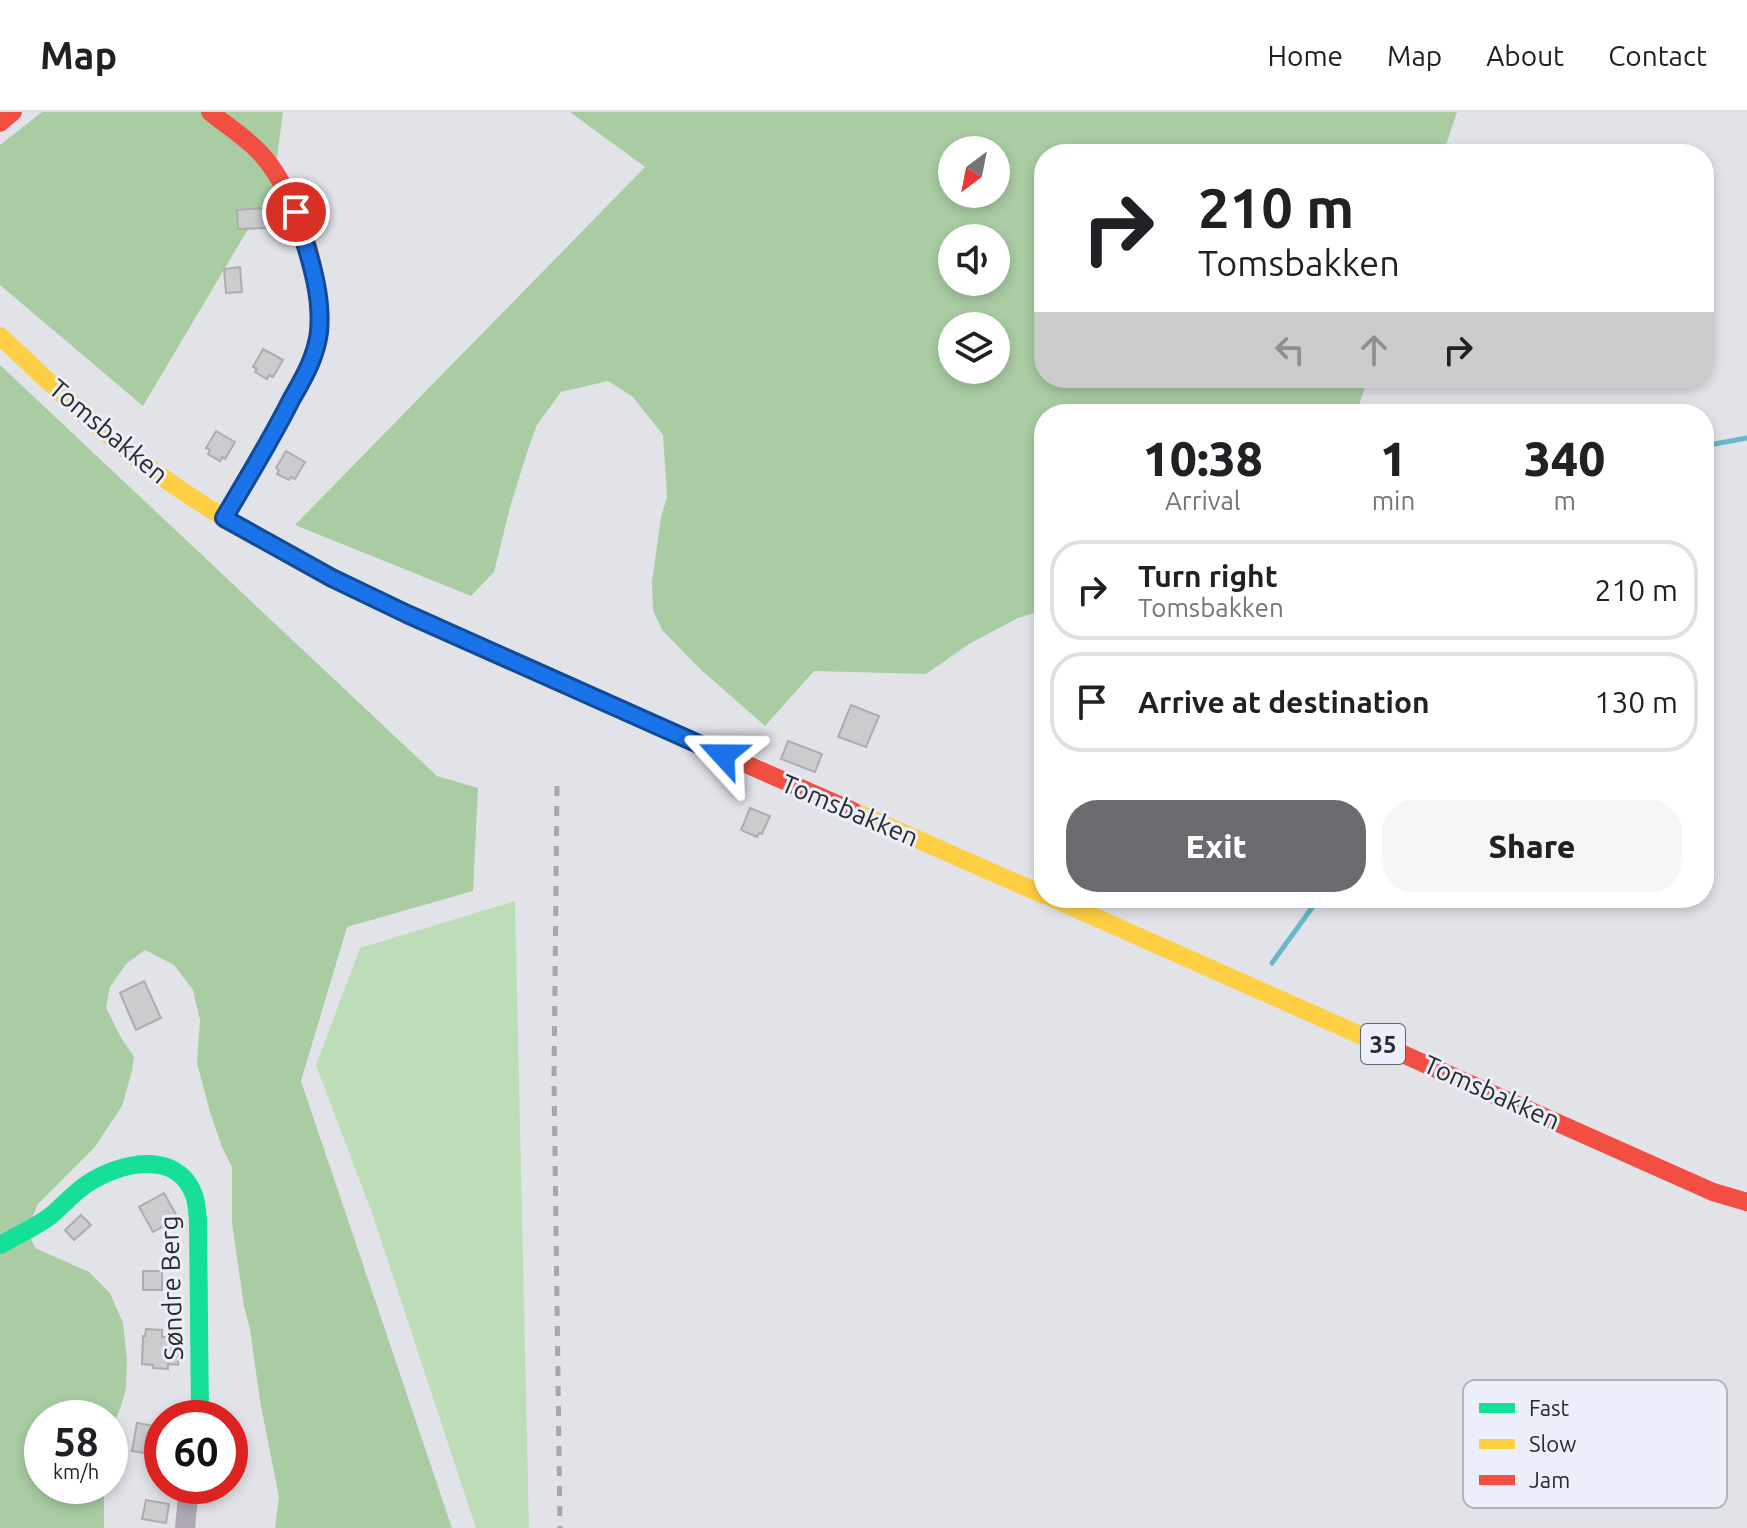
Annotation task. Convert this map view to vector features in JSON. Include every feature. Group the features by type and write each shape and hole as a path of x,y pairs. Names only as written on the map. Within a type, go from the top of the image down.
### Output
{"main road":[{"path":"0,123 13,112"},
{"path":"210,112 263,156 276,175 296,212 313,270 318,302 319,332 309,366 224,518"},
{"name":"Tomsbakken","path":"0,336 120,444 173,484 224,518 332,578 723,755 1034,891"},
{"name":"Tomsbakken","path":"1074,908 1713,1192"},
{"name":"Søndre Berg","path":"0,1245 49,1217 87,1184 124,1166 146,1163 168,1168 183,1177 194,1195 198,1220 200,1400"},
{"name":"35","path":"1713,1192 1747,1202"},
{"name":"35","path":"1713,1192 1747,1214"}],"street":[{"path":"185,1528 187,1504"}],"green space":[{"path":"42,112 283,112 273,187 143,406 0,285 0,145"},
{"path":"570,112 1457,112 1446,144 1034,144 1034,388 1365,388 1359,404 1034,404 1034,613 1018,618 969,644 926,674 814,671 765,726 699,668 662,630 653,610 652,582 661,517 667,497 663,435 633,397 608,381 561,392 537,425 510,507 494,572 471,596 295,525 645,167"},
{"path":"0,365 437,776 478,788 473,891 347,927 301,1081 452,1528 275,1528 279,1497 260,1401 232,1223 232,1167 210,1112 197,1063 200,1020 193,990 174,965 145,950 126,964 110,987 106,1007 134,1057 122,1106 94,1148 38,1204 27,1229 35,1248 89,1272 110,1293 123,1323 127,1359 123,1400 24,1400 24,1504 104,1504 104,1528 0,1528"},
{"path":"515,901 529,1528 476,1528 372,1213 316,1065 360,948"}],"building":[{"path":"267,208 268,228 238,229 237,210"},
{"path":"240,267 242,292 226,293 224,269"},
{"path":"263,349 283,360 273,377 269,375 267,379 255,372 257,369 253,367"},
{"path":"216,431 235,442 225,459 222,457 220,461 208,454 210,450 206,448"},
{"path":"286,451 305,462 295,479 291,477 289,480 277,474 279,470 276,468"},
{"path":"851,705 879,716 866,747 838,737"},
{"path":"788,741 822,754 815,772 781,759"},
{"path":"750,808 770,816 762,834 759,833 757,837 741,830"},
{"path":"144,981 161,1018 136,1030 120,993"},
{"path":"164,1193 178,1218 153,1232 139,1207"},
{"path":"81,1215 91,1225 74,1240 65,1230"},
{"path":"143,1271 162,1271 162,1290 143,1290"},
{"path":"146,1329 162,1330 162,1337 172,1337 171,1350 179,1350 178,1365 168,1364 168,1369 142,1364"},
{"path":"137,1423 144,1424 144,1453 132,1451"},
{"path":"145,1504 169,1504 166,1523 142,1519"}],"waterway":[{"path":"1714,444 1747,438"},
{"path":"1272,963 1312,908"}],"railway":[{"path":"557,786 554,1079 560,1528"}],"traffic: fast":[{"path":"0,1245 43,1221 82,1188 114,1170 146,1164 174,1170 186,1180 195,1198 198,1220 200,1400"}],"traffic: slow":[{"path":"0,336 112,438 178,488 264,541 384,603"},
{"path":"853,811 1034,891"},
{"path":"1074,908 1378,1043"}],"traffic: jam":[{"path":"0,123 13,112"},
{"path":"210,112 262,155 288,196 299,221 315,276 319,328 310,365 224,518"},
{"path":"384,603 853,811"},
{"path":"1378,1043 1713,1192 1747,1202"}],"route":[{"path":"296,212 316,285 319,332 315,349 285,413 224,518 332,578 407,614 723,755"}]}
